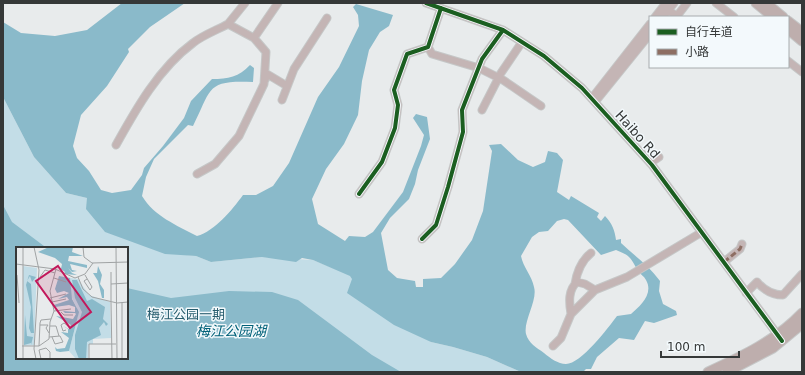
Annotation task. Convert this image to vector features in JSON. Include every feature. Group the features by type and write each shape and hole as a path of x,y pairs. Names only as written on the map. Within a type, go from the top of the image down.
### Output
{"main road":[{"path":"756,3 772,16"},
{"path":"766,3 782,16"},
{"path":"789,22 802,32"},
{"path":"789,30 802,40"},
{"path":"727,372 758,357 780,338 802,313"},
{"path":"708,372 780,338 802,324"}],"street":[{"path":"116,146 141,103 171,64 193,42 228,24 245,3"},
{"path":"254,38 278,3"},
{"name":"Haibo Rd","path":"426,3 503,30 544,56 582,88 650,163 780,338"},
{"path":"656,16 666,7 674,3"},
{"path":"666,7 677,16 687,3"},
{"path":"716,3 733,16"},
{"path":"441,8 428,47 432,54 478,68 498,78 541,106"},
{"path":"282,100 294,69 327,18"},
{"path":"228,24 254,38 266,52 264,84"},
{"path":"593,100 649,25"},
{"path":"422,239 436,225 463,132 462,110 478,68 482,59 503,30"},
{"path":"593,100 649,35"},
{"path":"482,110 498,78 522,42"},
{"path":"359,194 382,162 395,128 398,105 394,90 407,54 428,47"},
{"path":"789,62 802,72"},
{"path":"197,174 215,164 239,136 264,84 267,74 287,86"},
{"path":"650,163 659,157"},
{"path":"553,346 561,338 571,314 595,290 633,273 702,232"},
{"path":"724,262 740,249 742,244"},
{"path":"571,314 570,299 572,287 575,284 576,273 591,253"},
{"path":"746,292 757,282 762,288 777,295 783,295 802,274"},
{"path":"575,284 577,282 585,284 595,290"}],"green space":[{"name":"梅江公园一期","path":"3,97 34,157 66,193 87,198 186,255 196,256 211,262 262,257 313,260 350,275 431,342 487,357 521,372 3,372"}],"water":[{"path":"122,3 185,3 150,27 128,49 129,52 107,86 81,115 73,146 77,158 89,171 101,190 112,193 131,190 142,175 144,168 184,118 191,101 212,79 237,75 250,65 254,68 253,82 226,83 218,85 212,89 193,126 188,125 154,159 146,177 142,196 147,203 159,215 197,236 217,225 243,195 256,195 273,186 289,163 318,97 339,67 359,26 358,15 353,7 356,4 393,15 389,26 380,32 369,50 362,81 358,115 344,144 326,169 312,199 318,224 345,241 349,236 365,237 373,232 403,192 421,146 424,135 413,118 416,114 427,117 430,139 409,199 390,218 381,233 388,270 397,278 415,281 416,287 423,287 423,279 441,278 455,264 472,240 483,211 492,151 489,145 501,144 518,160 533,167 545,162 548,151 557,153 563,160 557,192 569,200 571,196 599,213 597,217 601,221 605,216 610,221 616,240 621,239 621,243 656,276 660,281 659,291 663,304 676,311 677,315 654,323 645,321 634,340 619,338 597,357 591,369 586,369 583,372 521,372 487,357 431,342 394,325 347,293 352,279 350,276 313,260 302,258 296,262 262,257 211,262 196,256 165,254 105,232 86,209 87,198 66,193 34,157 3,97 3,22 21,33 55,36 87,30","holes":["564,219 568,220 601,255 616,250 625,254 645,279 648,285 648,290 645,299 635,311 631,314 617,316 586,352 579,358 566,364 551,359 533,345 527,337 527,323 535,292 533,283 521,256 532,237 539,232 548,231 557,221"]},
{"name":"梅江公园湖","path":"3,205 12,222 44,246 16,247 16,359 128,359 128,288 171,298 229,291 272,292 298,300 372,355 401,372 3,372"}],"marked path":[{"path":"724,262 740,249 742,244"}],"cycle path":[{"path":"426,3 503,30 544,56 582,88 652,165 782,341"},
{"path":"359,194 382,162 395,128 398,105 394,90 407,54 428,47 441,8"},
{"path":"422,239 436,225 448,187 463,132 462,110 482,59 503,30"}]}
